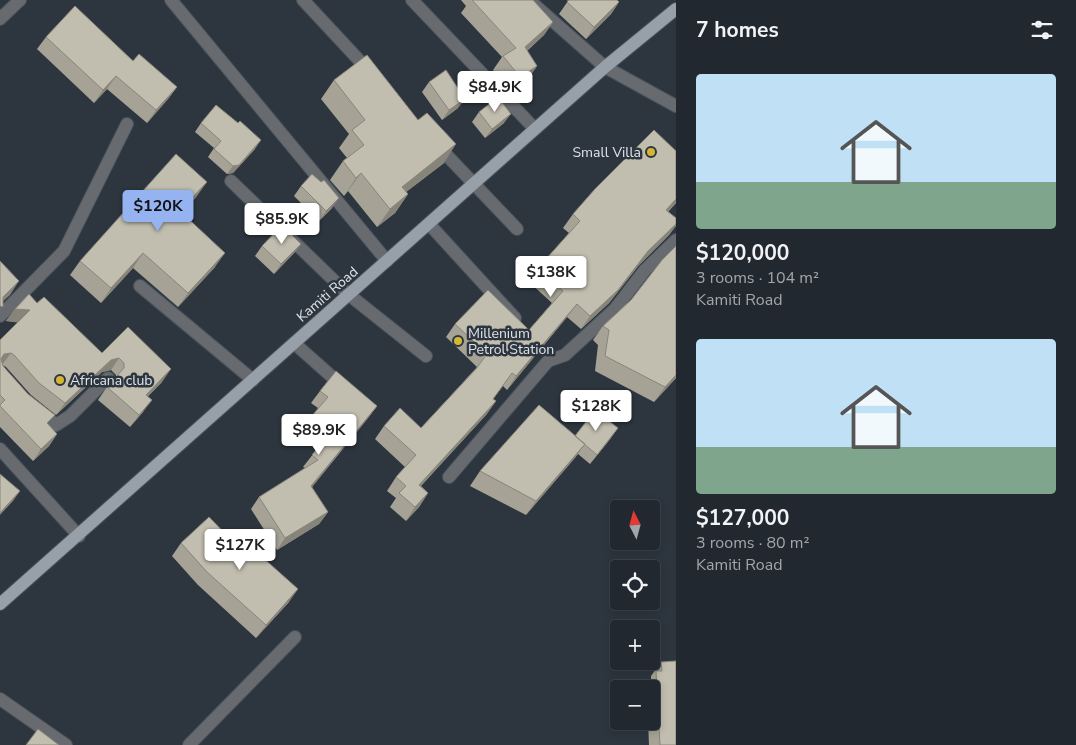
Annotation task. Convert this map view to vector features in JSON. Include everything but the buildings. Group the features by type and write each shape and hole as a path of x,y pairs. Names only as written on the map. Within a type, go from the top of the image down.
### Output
{"main road":[{"name":"Kamiti Road","path":"0,604 79,536 348,294 388,261 605,67 676,9"}],"street":[{"path":"0,19 20,0"},
{"path":"171,0 388,261"},
{"path":"303,0 382,85"},
{"path":"412,0 535,129"},
{"path":"529,0 605,67 676,106"},
{"path":"0,316 64,251 127,124"},
{"path":"428,134 517,229"},
{"path":"231,182 348,294 426,356"},
{"path":"429,224 515,319"},
{"path":"449,477 548,361 565,354 615,310 645,270 676,240"},
{"path":"140,286 253,380"},
{"path":"294,343 339,383"},
{"path":"25,401 56,425 70,416 108,378"},
{"path":"0,449 79,536"},
{"path":"188,745 295,637"},
{"path":"0,699 66,745"}],"place":[{"name":"Small Villa","path":"651,152"},
{"name":"Millenium Petrol Station","path":"458,341"},
{"name":"Africana club","path":"60,380"}]}
